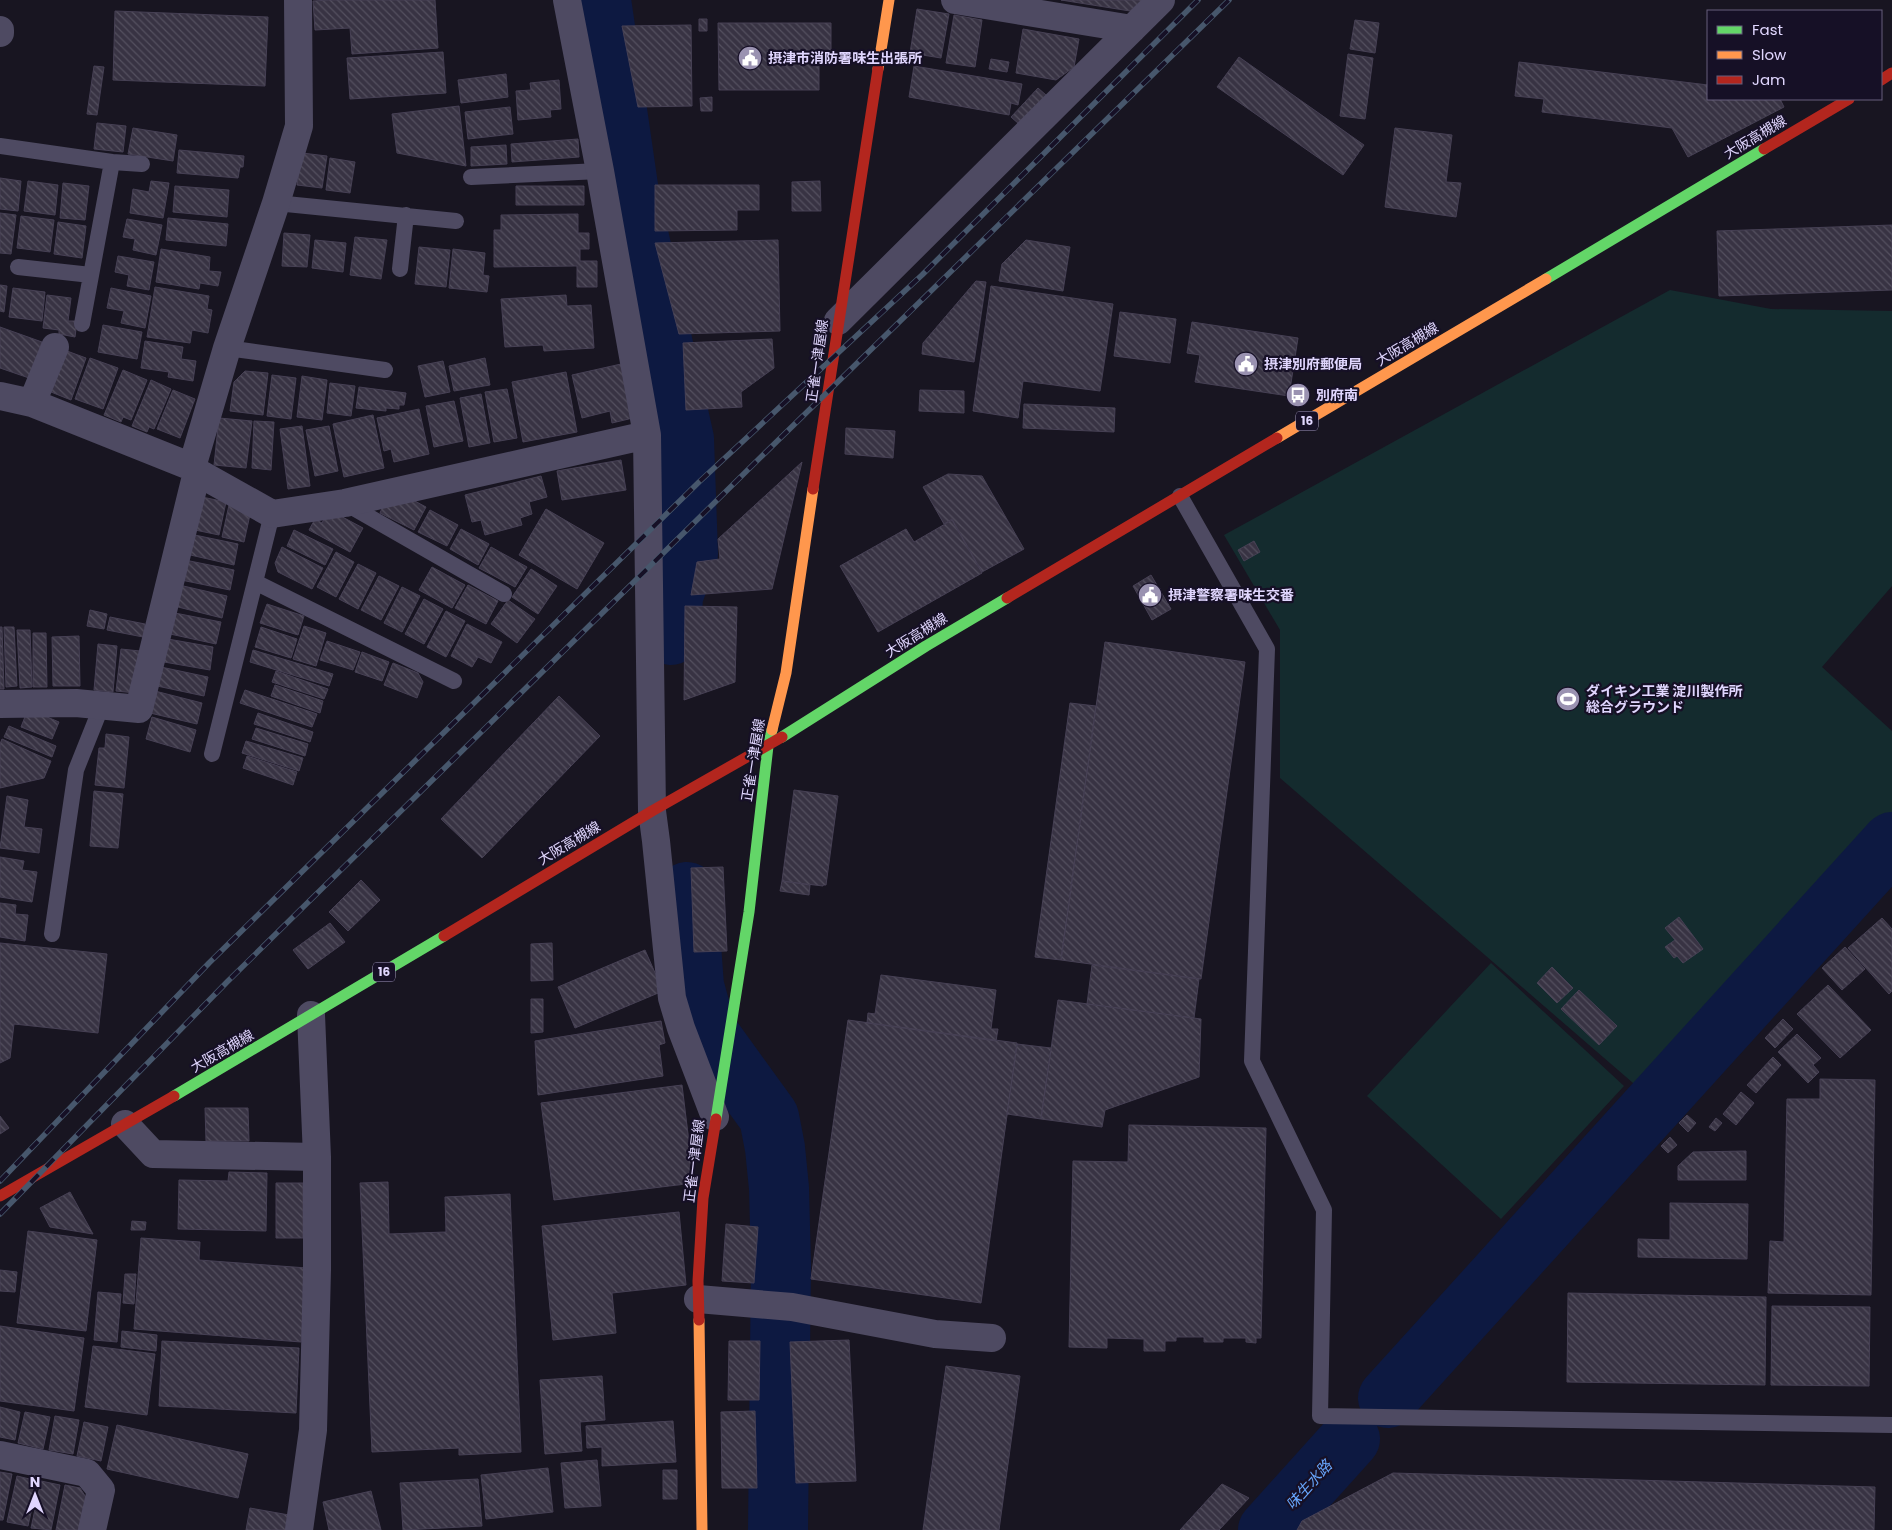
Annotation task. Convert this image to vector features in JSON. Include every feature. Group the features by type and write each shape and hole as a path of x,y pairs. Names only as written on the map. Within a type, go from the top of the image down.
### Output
{"main road":[{"name":"正雀一津屋線","path":"702,1530 698,1299 704,1198 715,1117 749,912 768,746 786,673 838,321 889,0"},
{"name":"大阪高槻線","path":"0,1196 244,1056 652,811 768,746 926,646 1846,100"}],"street":[{"path":"2,708 76,702 138,709 195,470 227,348 300,126 298,0"},
{"path":"567,0 600,171 647,435 652,811 672,998 681,1028 715,1117"},
{"path":"955,0 1132,29"},
{"path":"838,321 1161,0"},
{"path":"32,403 55,347"},
{"path":"0,396 32,403 195,470 272,514 345,503 647,435"},
{"path":"299,1530 313,1430 318,1270 318,1157 311,1016"},
{"path":"125,1124 153,1154 318,1157"},
{"path":"698,1299 783,1306 935,1334 992,1338"},
{"path":"0,1455 87,1472 101,1490 92,1530"}],"lane":[{"path":"0,146 112,162 142,164"},
{"path":"82,324 112,162"},
{"path":"472,177 600,171"},
{"path":"276,203 456,221"},
{"path":"400,270 406,215"},
{"path":"18,267 91,275"},
{"path":"227,348 385,370"},
{"path":"1180,496 1267,650 1252,1061 1324,1210 1320,1416 1892,1425"},
{"path":"345,503 504,594"},
{"path":"212,754 272,514"},
{"path":"255,582 454,681"},
{"path":"52,934 76,770 102,705"}],"green space":[{"name":"ダイキン工業 淀川製作所 総合グラウンド","path":"1670,290 1771,309 1892,311 1892,586 1822,667 1892,731 1892,826 1640,1089 1280,778 1280,630 1224,535"},
{"path":"1491,963 1624,1086 1501,1219 1367,1096"}],"building":[{"path":"435,0 438,48 352,54 350,28 315,30 313,1"},
{"path":"1061,0 1143,0 1130,11"},
{"path":"917,9 949,14 941,58 910,53"},
{"path":"115,11 268,17 265,86 113,80"},
{"path":"954,15 982,20 975,67 946,63"},
{"path":"699,19 707,19 707,31 699,31"},
{"path":"1355,20 1379,23 1375,53 1350,49"},
{"path":"718,23 831,23 831,51 819,51 819,90 719,90"},
{"path":"691,25 692,106 638,107 622,26"},
{"path":"1023,29 1079,39 1074,67 1056,80 1016,73"},
{"path":"443,52 446,93 350,99 347,58"},
{"path":"1348,54 1373,58 1365,119 1340,116"},
{"path":"1239,57 1364,145 1343,175 1217,87"},
{"path":"991,59 1009,62 1007,72 989,69"},
{"path":"1519,62 1707,85 1707,100 1780,100 1784,107 1688,157 1672,128 1542,112 1544,99 1515,96"},
{"path":"94,66 104,67 97,115 87,114"},
{"path":"914,66 1022,84 1018,105 1011,103 1009,115 909,97"},
{"path":"506,74 508,97 461,103 458,80"},
{"path":"559,80 561,109 550,110 551,117 518,120 516,91 531,90 530,83"},
{"path":"1038,88 1046,95 1019,124 1011,117"},
{"path":"712,97 712,111 701,111 700,98"},
{"path":"459,106 466,166 397,153 392,114"},
{"path":"510,107 513,134 468,139 465,112"},
{"path":"97,123 126,126 123,152 94,149"},
{"path":"133,128 177,135 173,161 128,154"},
{"path":"1395,128 1452,135 1446,182 1461,183 1456,217 1385,207"},
{"path":"578,139 579,157 512,162 511,144"},
{"path":"506,145 507,164 471,166 471,147"},
{"path":"179,150 244,156 243,167 240,167 238,178 177,173"},
{"path":"302,153 327,156 322,188 297,185"},
{"path":"330,158 355,162 350,193 326,190"},
{"path":"0,178 21,181 18,211 0,209"},
{"path":"28,181 58,185 55,215 24,211"},
{"path":"151,181 169,183 163,218 130,213 133,189 149,192"},
{"path":"820,181 821,211 792,211 792,182"},
{"path":"63,183 89,186 85,220 60,218"},
{"path":"655,185 759,185 759,210 737,210 737,230 655,231"},
{"path":"175,186 229,190 227,217 173,212"},
{"path":"516,186 584,186 584,205 516,205"},
{"path":"0,213 16,215 11,254 0,253"},
{"path":"578,214 578,233 589,233 589,249 580,249 580,261 597,261 597,287 577,287 577,266 494,267 494,230 501,230 501,215"},
{"path":"21,216 54,220 50,252 17,248"},
{"path":"168,218 228,224 226,246 166,240"},
{"path":"127,219 162,225 156,255 133,250 135,239 123,237"},
{"path":"58,222 86,226 82,258 54,254"},
{"path":"1892,225 1892,290 1719,296 1717,231"},
{"path":"284,233 310,235 307,267 282,266"},
{"path":"355,237 387,240 381,279 350,275"},
{"path":"315,240 346,243 343,272 312,268"},
{"path":"778,240 780,331 679,334 655,243"},
{"path":"1026,240 1070,247 1063,291 999,281 1002,264"},
{"path":"419,247 450,250 446,287 415,284"},
{"path":"161,249 210,257 209,271 221,272 218,286 200,283 199,289 156,282"},
{"path":"453,249 485,253 483,275 489,276 487,292 449,288"},
{"path":"118,256 154,262 149,290 127,286 129,275 115,272"},
{"path":"976,281 986,282 974,362 922,354 923,343"},
{"path":"0,285 7,286 4,312 0,311"},
{"path":"991,286 1113,304 1100,391 1023,381 1018,418 973,411"},
{"path":"155,287 209,296 207,309 212,310 208,333 192,330 190,343 147,337"},
{"path":"13,288 45,292 42,321 9,317"},
{"path":"111,288 151,296 145,328 121,323 124,311 107,308"},
{"path":"47,295 71,298 68,321 77,321 75,337 59,334 59,330 43,328"},
{"path":"566,295 567,306 591,305 594,348 544,351 543,345 505,347 501,299"},
{"path":"1120,312 1176,319 1170,363 1114,356"},
{"path":"1192,322 1298,338 1289,396 1195,382 1200,355 1187,353"},
{"path":"103,325 142,332 137,359 98,352"},
{"path":"0,327 42,342 29,378 0,368"},
{"path":"772,339 774,368 741,392 742,407 686,410 683,343"},
{"path":"145,341 183,347 181,359 196,361 193,381 168,377 169,372 141,368"},
{"path":"67,351 86,358 71,400 51,392"},
{"path":"90,358 118,368 103,409 75,399"},
{"path":"485,358 490,385 454,391 449,366"},
{"path":"443,361 450,392 425,397 418,366"},
{"path":"621,364 633,418 612,423 610,411 582,418 572,375"},
{"path":"123,370 147,380 131,420 123,417 121,422 104,415"},
{"path":"245,371 268,373 263,415 230,411 234,382"},
{"path":"566,372 577,432 523,442 512,382"},
{"path":"272,375 296,378 291,419 267,416"},
{"path":"302,376 327,380 322,420 297,417"},
{"path":"151,380 171,389 154,429 149,427 147,432 132,426"},
{"path":"330,383 355,386 351,416 327,413"},
{"path":"359,387 406,393 404,405 399,405 399,409 386,408 386,411 356,408"},
{"path":"507,389 517,438 494,442 485,392"},
{"path":"173,390 195,399 180,438 157,429"},
{"path":"920,390 964,391 964,413 919,411"},
{"path":"481,394 490,443 469,447 460,398"},
{"path":"454,401 463,441 434,447 426,406"},
{"path":"1024,404 1115,408 1114,432 1023,428"},
{"path":"419,409 429,454 394,462 391,449 384,451 377,418"},
{"path":"373,415 384,468 344,477 333,424"},
{"path":"219,418 252,421 246,468 214,465"},
{"path":"254,421 274,422 271,470 252,468"},
{"path":"302,426 310,486 288,489 280,429"},
{"path":"329,426 338,471 315,476 306,430"},
{"path":"846,428 895,431 893,458 845,454"},
{"path":"621,460 626,490 562,500 557,471"},
{"path":"802,462 772,589 691,595 697,562 720,559 718,539"},
{"path":"948,474 982,476 1024,549 982,572 952,519 944,524 923,487"},
{"path":"541,476 547,497 529,502 532,514 520,518 522,525 485,535 481,520 472,522 465,495"},
{"path":"202,497 226,502 219,535 195,530"},
{"path":"411,499 426,507 414,530 380,513 383,506"},
{"path":"229,505 251,510 244,542 222,537"},
{"path":"546,509 604,543 577,589 519,555"},
{"path":"430,510 458,525 447,546 418,532"},
{"path":"335,513 363,528 350,552 309,530 315,519 322,523 325,517 331,520"},
{"path":"952,520 982,573 878,632 840,566 906,529 914,542"},
{"path":"461,529 489,544 478,565 450,549"},
{"path":"294,530 333,549 325,565 287,546"},
{"path":"190,534 238,544 234,565 186,554"},
{"path":"1254,541 1260,552 1244,561 1238,550"},
{"path":"282,547 323,568 312,589 278,572 275,563"},
{"path":"491,547 527,567 515,587 479,568"},
{"path":"336,552 354,562 336,597 317,587"},
{"path":"185,560 234,570 230,590 181,580"},
{"path":"358,564 376,573 358,609 339,599"},
{"path":"432,567 465,585 452,608 419,590"},
{"path":"531,569 557,586 538,614 512,597"},
{"path":"1151,575 1171,609 1152,620 1133,586"},
{"path":"379,576 399,586 381,620 361,610"},
{"path":"179,585 227,596 222,618 174,606"},
{"path":"468,585 498,601 486,624 455,608"},
{"path":"402,587 420,596 402,632 384,623"},
{"path":"424,599 443,609 424,644 405,634"},
{"path":"508,600 535,619 517,643 491,624"},
{"path":"267,604 304,616 298,635 260,623"},
{"path":"685,606 737,607 735,682 684,700"},
{"path":"90,610 107,614 104,629 87,626"},
{"path":"446,611 465,621 446,657 427,647"},
{"path":"175,613 221,622 216,644 170,634"},
{"path":"110,617 145,624 143,637 107,630"},
{"path":"467,624 502,642 491,663 478,657 472,667 451,656"},
{"path":"304,626 326,633 316,666 293,659"},
{"path":"0,627 2,627 4,689 0,689"},
{"path":"4,627 14,627 17,686 6,687"},
{"path":"261,627 297,639 291,658 255,647"},
{"path":"17,630 30,630 32,687 20,688"},
{"path":"33,633 46,633 47,687 33,687"},
{"path":"79,636 80,686 53,686 52,637"},
{"path":"168,639 213,647 210,670 164,662"},
{"path":"327,641 360,652 353,670 320,660"},
{"path":"1105,642 1245,662 1201,979 1061,960"},
{"path":"98,644 117,646 113,692 94,690"},
{"path":"121,649 140,651 136,693 116,691"},
{"path":"253,650 333,674 329,686 250,662"},
{"path":"362,652 389,662 382,681 355,672"},
{"path":"393,663 418,673 423,682 417,698 384,685"},
{"path":"161,667 208,677 204,696 157,686"},
{"path":"276,671 328,689 324,699 272,682"},
{"path":"275,685 323,701 320,713 271,696"},
{"path":"245,690 317,714 312,727 240,703"},
{"path":"155,691 202,703 197,724 150,713"},
{"path":"559,696 600,736 482,858 441,819"},
{"path":"1070,703 1096,706 1061,960 1035,957"},
{"path":"28,709 59,722 52,739 21,727"},
{"path":"258,713 313,732 310,742 254,724"},
{"path":"152,717 196,730 190,752 146,739"},
{"path":"9,726 56,746 52,757 4,737"},
{"path":"256,728 308,744 305,756 252,739"},
{"path":"106,734 129,737 124,788 95,785 99,748 105,748"},
{"path":"2,739 51,761 44,778 0,788 0,744"},
{"path":"246,741 303,758 299,771 242,753"},
{"path":"247,756 297,772 293,785 243,768"},
{"path":"794,790 838,796 826,885 823,886 782,881"},
{"path":"94,791 123,794 118,848 90,846"},
{"path":"7,796 28,800 24,827 42,829 39,853 0,848"},
{"path":"0,857 24,861 22,870 37,872 32,902 0,897"},
{"path":"723,867 727,951 694,952 691,868"},
{"path":"361,880 380,900 348,931 329,912"},
{"path":"782,881 810,885 809,895 780,891"},
{"path":"0,903 16,905 15,914 28,915 25,941 0,937"},
{"path":"1679,917 1703,949 1683,963 1677,956 1674,958 1665,947 1675,940 1665,928"},
{"path":"1882,918 1892,929 1892,991 1889,994 1848,948"},
{"path":"330,923 345,942 308,969 293,950"},
{"path":"0,943 107,954 98,1033 14,1024 10,1058 0,1063"},
{"path":"552,943 553,980 531,981 531,944"},
{"path":"1845,947 1865,969 1842,990 1822,968"},
{"path":"645,950 663,991 575,1028 558,987"},
{"path":"1092,965 1199,979 1194,1018 1087,1004"},
{"path":"1552,967 1573,988 1557,1003 1537,983"},
{"path":"881,975 996,990 991,1029 998,1029 996,1041 867,1023 868,1013 875,1014"},
{"path":"1828,985 1871,1030 1840,1058 1797,1014"},
{"path":"1579,990 1617,1026 1599,1045 1561,1009"},
{"path":"531,999 543,999 543,1032 531,1033"},
{"path":"1058,1000 1201,1019 1199,1077 1105,1110 1102,1127 1041,1119"},
{"path":"1783,1019 1793,1029 1775,1048 1765,1038"},
{"path":"848,1020 1017,1043 981,1303 811,1279"},
{"path":"661,1021 665,1043 659,1045 663,1076 538,1095 535,1041"},
{"path":"1797,1034 1821,1058 1813,1065 1819,1072 1808,1083 1778,1052"},
{"path":"1017,1044 1051,1048 1041,1119 1007,1114"},
{"path":"1773,1057 1781,1065 1756,1093 1747,1085"},
{"path":"1820,1079 1875,1080 1871,1295 1768,1293 1770,1241 1784,1242 1787,1099 1820,1099"},
{"path":"682,1085 694,1183 554,1200 541,1103"},
{"path":"1741,1092 1754,1103 1736,1125 1723,1114"},
{"path":"205,1108 248,1108 249,1141 206,1141"},
{"path":"1687,1115 1696,1123 1688,1132 1679,1123"},
{"path":"0,1116 9,1128 0,1134"},
{"path":"1716,1118 1722,1123 1715,1131 1709,1127"},
{"path":"1129,1125 1266,1128 1261,1338 1256,1338 1256,1343 1246,1342 1246,1338 1223,1338 1223,1342 1204,1342 1204,1337 1176,1337 1176,1341 1165,1341 1165,1351 1144,1351 1144,1339 1107,1338 1107,1348 1069,1347 1073,1161 1128,1162"},
{"path":"1670,1137 1677,1145 1668,1153 1661,1146"},
{"path":"1746,1151 1746,1180 1678,1180 1678,1166 1693,1152"},
{"path":"229,1172 267,1173 266,1231 178,1229 179,1180 228,1181"},
{"path":"388,1182 389,1234 446,1232 445,1197 510,1194 521,1452 459,1455 459,1448 372,1452 360,1183"},
{"path":"276,1183 303,1183 303,1238 276,1238"},
{"path":"70,1192 93,1234 50,1227 40,1208"},
{"path":"1670,1203 1748,1204 1747,1259 1638,1257 1638,1239 1670,1240"},
{"path":"679,1212 686,1285 612,1293 616,1333 553,1340 542,1226"},
{"path":"132,1221 146,1222 145,1230 131,1230"},
{"path":"726,1224 758,1227 754,1283 722,1281"},
{"path":"28,1231 97,1240 86,1331 17,1323"},
{"path":"141,1238 200,1242 199,1260 307,1268 301,1342 134,1329"},
{"path":"0,1270 17,1272 15,1292 0,1291"},
{"path":"125,1274 136,1274 134,1304 123,1303"},
{"path":"98,1292 121,1294 117,1342 94,1340"},
{"path":"1568,1293 1766,1297 1765,1385 1567,1382"},
{"path":"1772,1306 1870,1307 1869,1386 1771,1385"},
{"path":"0,1326 84,1338 74,1411 0,1401"},
{"path":"122,1331 157,1335 156,1351 121,1347"},
{"path":"849,1340 856,1481 796,1483 790,1342"},
{"path":"162,1341 299,1348 296,1413 159,1406"},
{"path":"729,1341 760,1341 759,1400 728,1400"},
{"path":"93,1346 155,1354 147,1415 85,1407"},
{"path":"946,1366 1020,1376 999,1530 923,1530"},
{"path":"602,1376 605,1420 580,1422 582,1451 545,1454 540,1380"},
{"path":"0,1407 20,1412 15,1440 0,1437"},
{"path":"755,1411 757,1488 722,1488 721,1412"},
{"path":"25,1412 50,1417 43,1449 18,1443"},
{"path":"55,1416 79,1420 73,1454 49,1450"},
{"path":"673,1421 676,1462 602,1466 602,1447 587,1448 586,1426"},
{"path":"84,1422 108,1427 101,1461 77,1456"},
{"path":"117,1425 248,1454 238,1498 107,1469"},
{"path":"597,1460 601,1506 565,1508 561,1463"},
{"path":"548,1468 553,1512 486,1519 481,1475"},
{"path":"663,1470 677,1470 677,1499 663,1499"},
{"path":"0,1472 12,1474 3,1520 0,1520"},
{"path":"1393,1473 1875,1487 1874,1530 1297,1530 1302,1521"},
{"path":"17,1476 38,1481 28,1526 7,1522"},
{"path":"478,1479 482,1526 403,1530 400,1483"},
{"path":"41,1481 60,1485 51,1530 31,1528"},
{"path":"1222,1484 1249,1498 1219,1530 1180,1530"},
{"path":"65,1485 80,1488 87,1499 81,1530 56,1530"},
{"path":"371,1491 381,1530 329,1530 323,1502"},
{"path":"250,1508 289,1515 287,1530 246,1530"}],"waterway":[{"path":"601,0 629,193 684,439 688,554 673,596 671,635"},
{"path":"1388,1398 1892,842"},
{"path":"687,892 694,986 706,1030 769,1117 775,1148 779,1188 781,1265 778,1530"},
{"name":"味生水路","path":"1268,1530 1350,1439"}],"railway":[{"path":"0,1181 209,963 699,482 922,275 1198,0"},
{"path":"0,1214 227,982 1229,0"}],"traffic: fast":[{"path":"1546,279 1764,149"},
{"path":"782,737 926,646 1007,598"},
{"path":"716,1119 749,912 768,746 772,730"},
{"path":"174,1096 444,936"}],"traffic: slow":[{"path":"878,69 889,0"},
{"path":"1277,438 1546,279"},
{"path":"772,730 786,673 813,489"},
{"path":"699,1320 702,1530"}],"traffic: jam":[{"path":"813,489 878,69"},
{"path":"1882,79 1892,73"},
{"path":"1764,149 1847,100"},
{"path":"1007,598 1277,438"},
{"path":"444,936 652,811 782,737"},
{"path":"0,1196 174,1096"},
{"path":"699,1320 698,1281 703,1198 716,1119"}],"place":[{"name":"摂津市消防署味生出張所","path":"750,58"},
{"name":"摂津別府郵便局","path":"1246,364"},
{"name":"別府南","path":"1298,395"},
{"name":"摂津警察署味生交番","path":"1150,595"},
{"name":"ダイキン工業 淀川製作所 総合グラウンド","path":"1568,699"}]}
